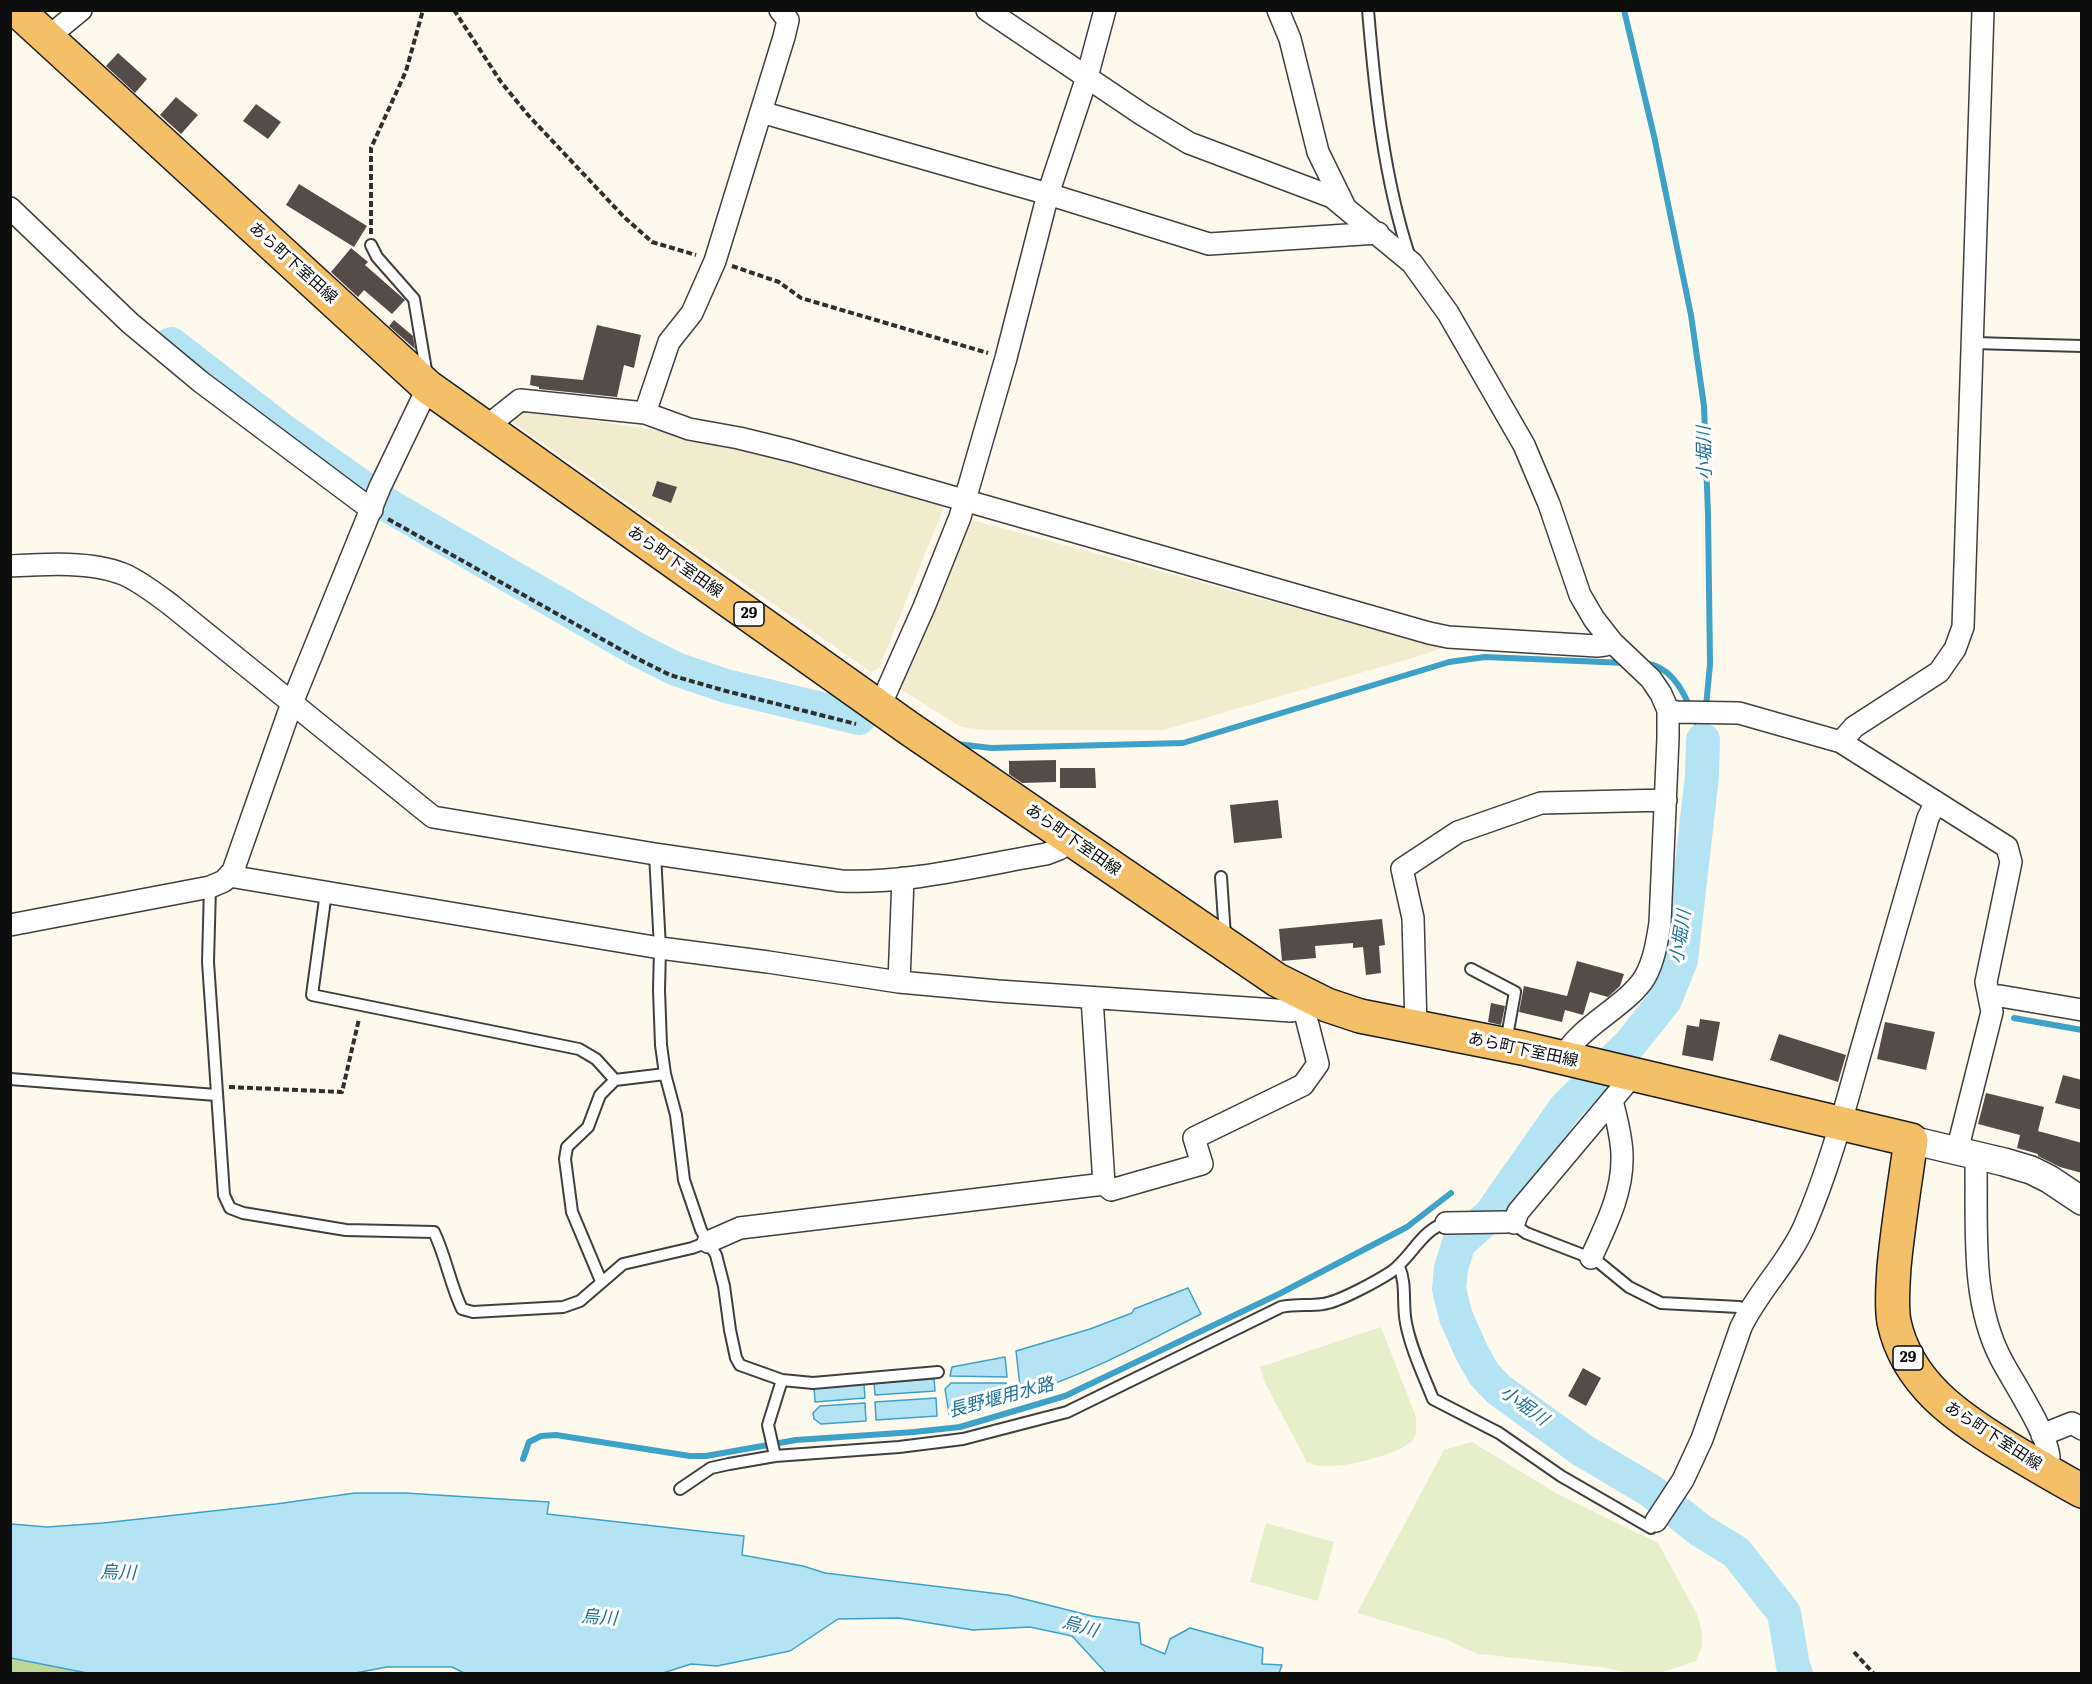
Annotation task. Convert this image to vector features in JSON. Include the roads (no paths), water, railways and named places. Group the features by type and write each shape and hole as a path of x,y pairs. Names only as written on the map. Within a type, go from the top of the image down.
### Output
{"main road":[{"name":"あら町下室田線","path":"17,10 428,387 870,716 910,729 1316,1007 1568,1059 1623,1083 1840,1123 1911,1140 1896,1242 1893,1285 1894,1320 1902,1349 1918,1376 1941,1402 1969,1424 2082,1491"}],"street":[{"path":"47,38 81,10"},
{"path":"645,413 669,342 692,313 715,261 788,20 780,10"},
{"path":"987,10 1143,115 1189,143 1332,197 1412,263 1448,313 1524,445 1549,504 1580,595 1594,619 1643,671 1672,711 1660,924 1651,963 1644,979 1632,992 1579,1037 1568,1059"},
{"path":"870,716 924,607 960,517 1006,358 1048,194 1087,77 1105,10"},
{"path":"1278,10 1290,39 1318,152 1345,207"},
{"path":"1841,742 1854,727 1939,672 1954,649 1963,627 1983,10"},
{"path":"761,112 1048,194 1209,244 1378,234"},
{"path":"11,210 130,322 192,375 375,500"},
{"path":"10,925 210,886 224,881 229,876 239,859 292,703 375,500 428,387"},
{"path":"489,431 496,419 520,400 645,413 689,429 749,440 1430,633 1448,637 1618,647"},
{"path":"10,566 61,565 98,568 123,574 171,604 433,817 655,854 842,881 864,882 903,878 1046,854 1072,840"},
{"path":"1672,711 1739,713 1841,742 2007,847 2012,862 1986,982 1992,1012 1967,1154 1976,1169 1979,1285 1986,1317 2000,1356 2042,1435 2049,1458 2047,1471"},
{"path":"1416,1027 1413,918 1402,868 1458,832 1541,803 1666,800"},
{"path":"1656,1521 1683,1480 1702,1439 1749,1310 1803,1229 1840,1123 1928,818 1936,802"},
{"path":"229,876 660,948 899,982 1291,1011 1316,1007 1318,1064 1303,1085 1194,1138 1202,1164 1111,1190 1104,1184 1092,998"},
{"path":"899,982 903,878"},
{"path":"1991,1001 2000,996 2082,1010"},
{"path":"1446,1222 1510,1222 1623,1083"},
{"path":"1591,1258 1612,1212 1621,1181 1623,1083"},
{"path":"1911,1140 2031,1170 2082,1201"},
{"path":"708,1242 740,1228 1104,1184"},
{"path":"2042,1435 2072,1424 2082,1429"}],"lane":[{"path":"1368,10 1384,153 1400,227 1412,263"},
{"path":"371,245 377,257 414,299 428,387"},
{"path":"1974,343 2082,346"},
{"path":"655,854 660,948 661,1045 665,1074 676,1115 684,1180 700,1230 716,1255 736,1358 740,1365 746,1368 782,1380 813,1383 938,1372"},
{"path":"1221,877 1226,946"},
{"path":"210,886 208,962 224,1195 230,1208 243,1213 345,1230 434,1232 462,1309 473,1312 563,1307 580,1301 623,1264 708,1242"},
{"path":"326,892 312,995 579,1048 597,1059 615,1080"},
{"path":"1471,969 1515,992 1506,1045"},
{"path":"601,1281 572,1212 565,1160 567,1147 588,1127 600,1095 615,1080 665,1074"},
{"path":"10,1079 216,1090"},
{"path":"680,1489 711,1468 774,1452 899,1447 963,1439 1057,1414 1281,1307 1325,1304 1334,1301 1399,1267 1419,1242 1437,1225 1446,1222"},
{"path":"1510,1222 1526,1233 1596,1260 1629,1287 1661,1303 1739,1307 1749,1310"},
{"path":"1399,1267 1403,1276 1404,1314 1409,1338 1433,1399 1499,1433 1561,1476 1651,1528 1656,1521"},
{"path":"774,1452 768,1425 782,1380"}],"water":[{"path":"1188,1288 1201,1314 1090,1369 1021,1395 1016,1351 1090,1329"},
{"path":"1005,1357 1007,1377 950,1376 952,1367"},
{"path":"934,1379 935,1391 875,1395 874,1383"},
{"path":"951,1383 1006,1383 1008,1395 1002,1401 949,1414 945,1389"},
{"path":"864,1384 865,1398 815,1402 814,1387"},
{"path":"936,1398 937,1416 876,1420 875,1402"},
{"path":"865,1403 866,1421 821,1424 814,1419 813,1413 820,1406"},
{"name":"烏川","path":"355,1493 405,1493 549,1502 547,1514 744,1536 742,1555 803,1566 825,1573 1008,1595 1092,1616 1139,1623 1141,1644 1165,1654 1170,1639 1190,1628 1263,1648 1262,1664 1282,1665 1279,1673 1106,1673 1072,1636 1030,1627 973,1630 899,1618 838,1619 790,1651 717,1666 691,1664 660,1674 466,1674 452,1667 387,1667 350,1674 92,1674 11,1658 11,1524 47,1527 103,1523"}],"waterway":[{"name":"小堀川","path":"1624,10 1654,136 1691,315 1704,406 1710,664 1703,739"},
{"path":"171,344 282,430 389,506 638,650 676,669 726,686 859,718"},
{"path":"957,744 991,748 1183,743 1449,662 1485,657 1626,663"},
{"path":"1642,663 1655,666 1675,681 1688,703 1703,740"},
{"name":"小堀川","path":"1703,740 1702,776 1681,960 1665,1000 1630,1044 1566,1107 1491,1214 1459,1243 1451,1268 1449,1289 1456,1317 1472,1353 1484,1374 1498,1389 1582,1450 1651,1491 1700,1530 1736,1552 1784,1613 1796,1674"},
{"name":"長野堰用水路","path":"2014,1018 2082,1030"},
{"name":"長野堰用水路","path":"523,1459 529,1442 541,1436 556,1435 690,1456 706,1456 796,1440 960,1427 1065,1396 1279,1294 1407,1227 1451,1193"}]}
